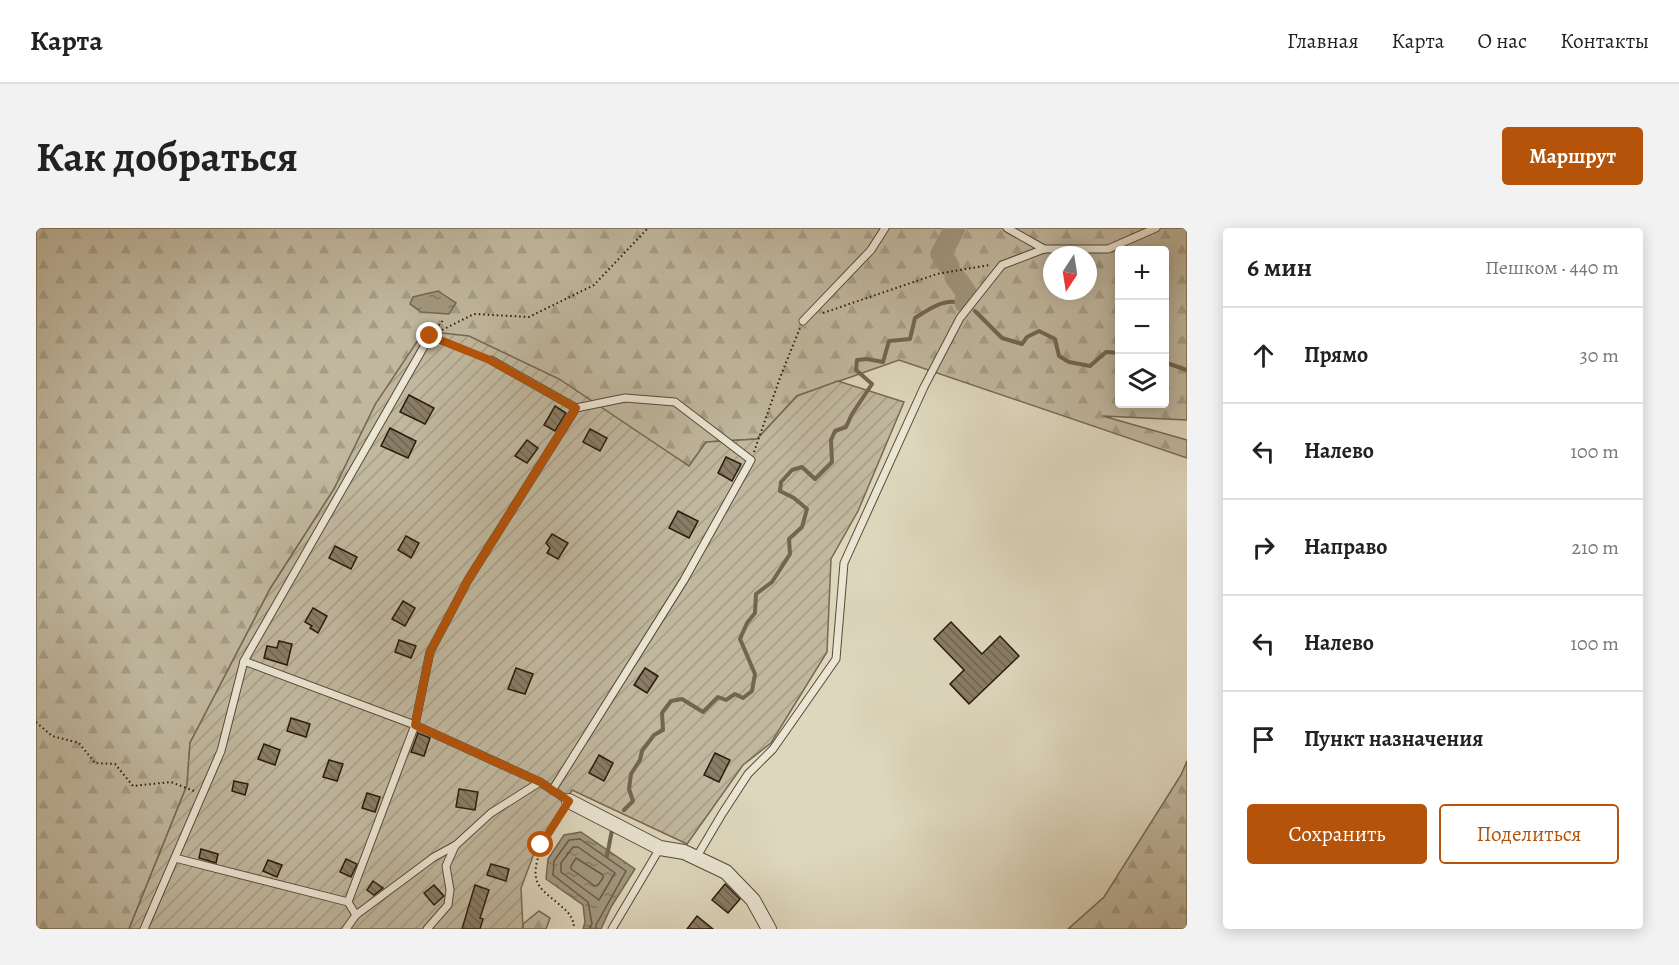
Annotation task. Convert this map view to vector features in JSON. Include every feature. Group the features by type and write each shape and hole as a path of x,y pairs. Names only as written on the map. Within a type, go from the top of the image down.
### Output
{"street":[{"path":"569,801 660,848 684,852 726,872 753,900 770,929"}],"lane":[{"path":"803,321 871,250 885,228"},
{"path":"1007,228 1043,248"},
{"path":"1097,249 1108,249 1156,228"},
{"path":"696,858 748,774 773,749 836,659 844,563 924,387 960,318 1002,264 1043,249"},
{"path":"144,929 221,751 244,661 430,336"},
{"path":"490,360 576,408 625,398 675,402 750,460 684,580 553,789"},
{"path":"348,902 415,725 430,652 468,580 576,408"},
{"path":"244,661 415,725 540,782 569,801"},
{"path":"346,929 356,915 434,857 456,845 491,813 540,782"},
{"path":"427,929 448,905 450,890 446,866 456,845"},
{"path":"612,929 660,848"},
{"path":"175,858 348,902 356,915"}],"path":[{"path":"430,336 474,314 529,317 594,285 648,228"},
{"path":"823,314 937,274 1002,264"},
{"path":"430,336 444,319"},
{"path":"750,460 803,321"},
{"path":"430,336 490,360"},
{"path":"36,722 52,736 79,743 95,764 115,764 133,786 171,782 202,794"},
{"path":"569,801 541,845 536,874 539,886 569,913 574,921 574,929"}],"green space":[{"path":"36,228 1187,228 1187,420 1103,416 1187,440 1187,458 899,360 797,396 757,439 706,442 689,466 633,430 376,403 334,489 270,589 190,743 187,785 129,929 36,929"},
{"path":"424,331 469,336 559,379 689,466 706,442 757,439 797,396 838,381 904,402 858,511 831,559 827,652 771,743 743,765 687,844 572,790 536,848 521,888 523,929 129,929 187,785 190,743 270,589 334,489 376,403"},
{"path":"1187,761 1187,929 1068,929 1104,897 1181,775"},
{"path":"539,911 550,918 546,929 523,929 523,924"}],"water":[{"path":"438,291 456,303 449,314 421,312 410,304 413,297"},
{"path":"581,832 635,869 611,907 601,929 583,929 585,922 583,905 546,879 548,859 564,835"}],"building":[{"path":"409,395 434,408 425,424 400,412"},
{"path":"555,406 566,413 555,431 544,425"},
{"path":"390,428 416,441 408,458 381,446"},
{"path":"590,429 607,438 600,451 583,442"},
{"path":"527,440 538,448 527,463 515,456"},
{"path":"726,457 741,464 732,481 718,473"},
{"path":"678,511 698,521 689,538 669,528"},
{"path":"552,534 568,543 558,559 547,553 550,548 546,543"},
{"path":"406,536 419,543 411,558 398,550"},
{"path":"335,546 357,557 351,569 329,558"},
{"path":"403,601 415,608 405,626 392,619"},
{"path":"313,608 327,616 318,633 305,622"},
{"path":"951,622 982,654 1000,636 1019,656 969,704 950,684 964,670 934,639"},
{"path":"399,640 416,646 411,658 395,652"},
{"path":"279,641 292,644 287,665 264,658 267,646 277,648"},
{"path":"516,668 533,674 525,694 508,689"},
{"path":"645,668 658,676 647,693 634,685"},
{"path":"291,718 310,724 306,737 287,731"},
{"path":"418,733 430,738 424,756 411,752"},
{"path":"264,744 280,750 275,765 258,759"},
{"path":"715,753 730,760 719,782 704,775"},
{"path":"599,755 613,763 604,781 589,773"},
{"path":"329,760 343,764 337,781 323,777"},
{"path":"234,781 248,784 245,795 232,791"},
{"path":"459,789 478,792 475,810 456,807"},
{"path":"367,793 380,797 375,812 362,808"},
{"path":"201,849 218,854 216,863 199,858"},
{"path":"346,859 357,864 351,877 340,872"},
{"path":"268,860 282,865 277,877 263,871"},
{"path":"491,864 509,869 506,881 487,875"},
{"path":"373,881 383,888 374,895 367,890"},
{"path":"725,884 740,899 728,913 712,900"},
{"path":"434,885 444,896 434,905 424,893"},
{"path":"475,885 489,890 480,918 483,919 480,929 462,929"},
{"path":"697,916 713,929 687,929"}],"waterway":[{"path":"949,266 941,254 955,228"},
{"path":"955,277 966,292 965,303"},
{"path":"624,810 633,801 629,789 631,774 640,760 642,751 654,735 663,730 662,713 671,701 682,699 703,712 718,697 726,700 735,694 743,698 752,691 755,674 740,639 747,623 755,613 756,594 772,582 790,554 789,539 802,527 807,509 794,498 780,491 781,482 792,470 802,467 815,479 832,462 831,440 835,431 846,427 872,384 856,370 857,360 883,362 889,341 910,339 915,318 946,302 967,305"},
{"path":"975,311 1002,338 1022,344 1027,337 1039,331 1055,339 1059,356 1069,362 1090,366 1106,352 1115,353"},
{"path":"1169,364 1187,370"},
{"path":"607,856 612,830"}],"route":[{"path":"430,336 490,360 576,408 468,580 430,652 415,725 540,782 569,801 541,845"}]}
